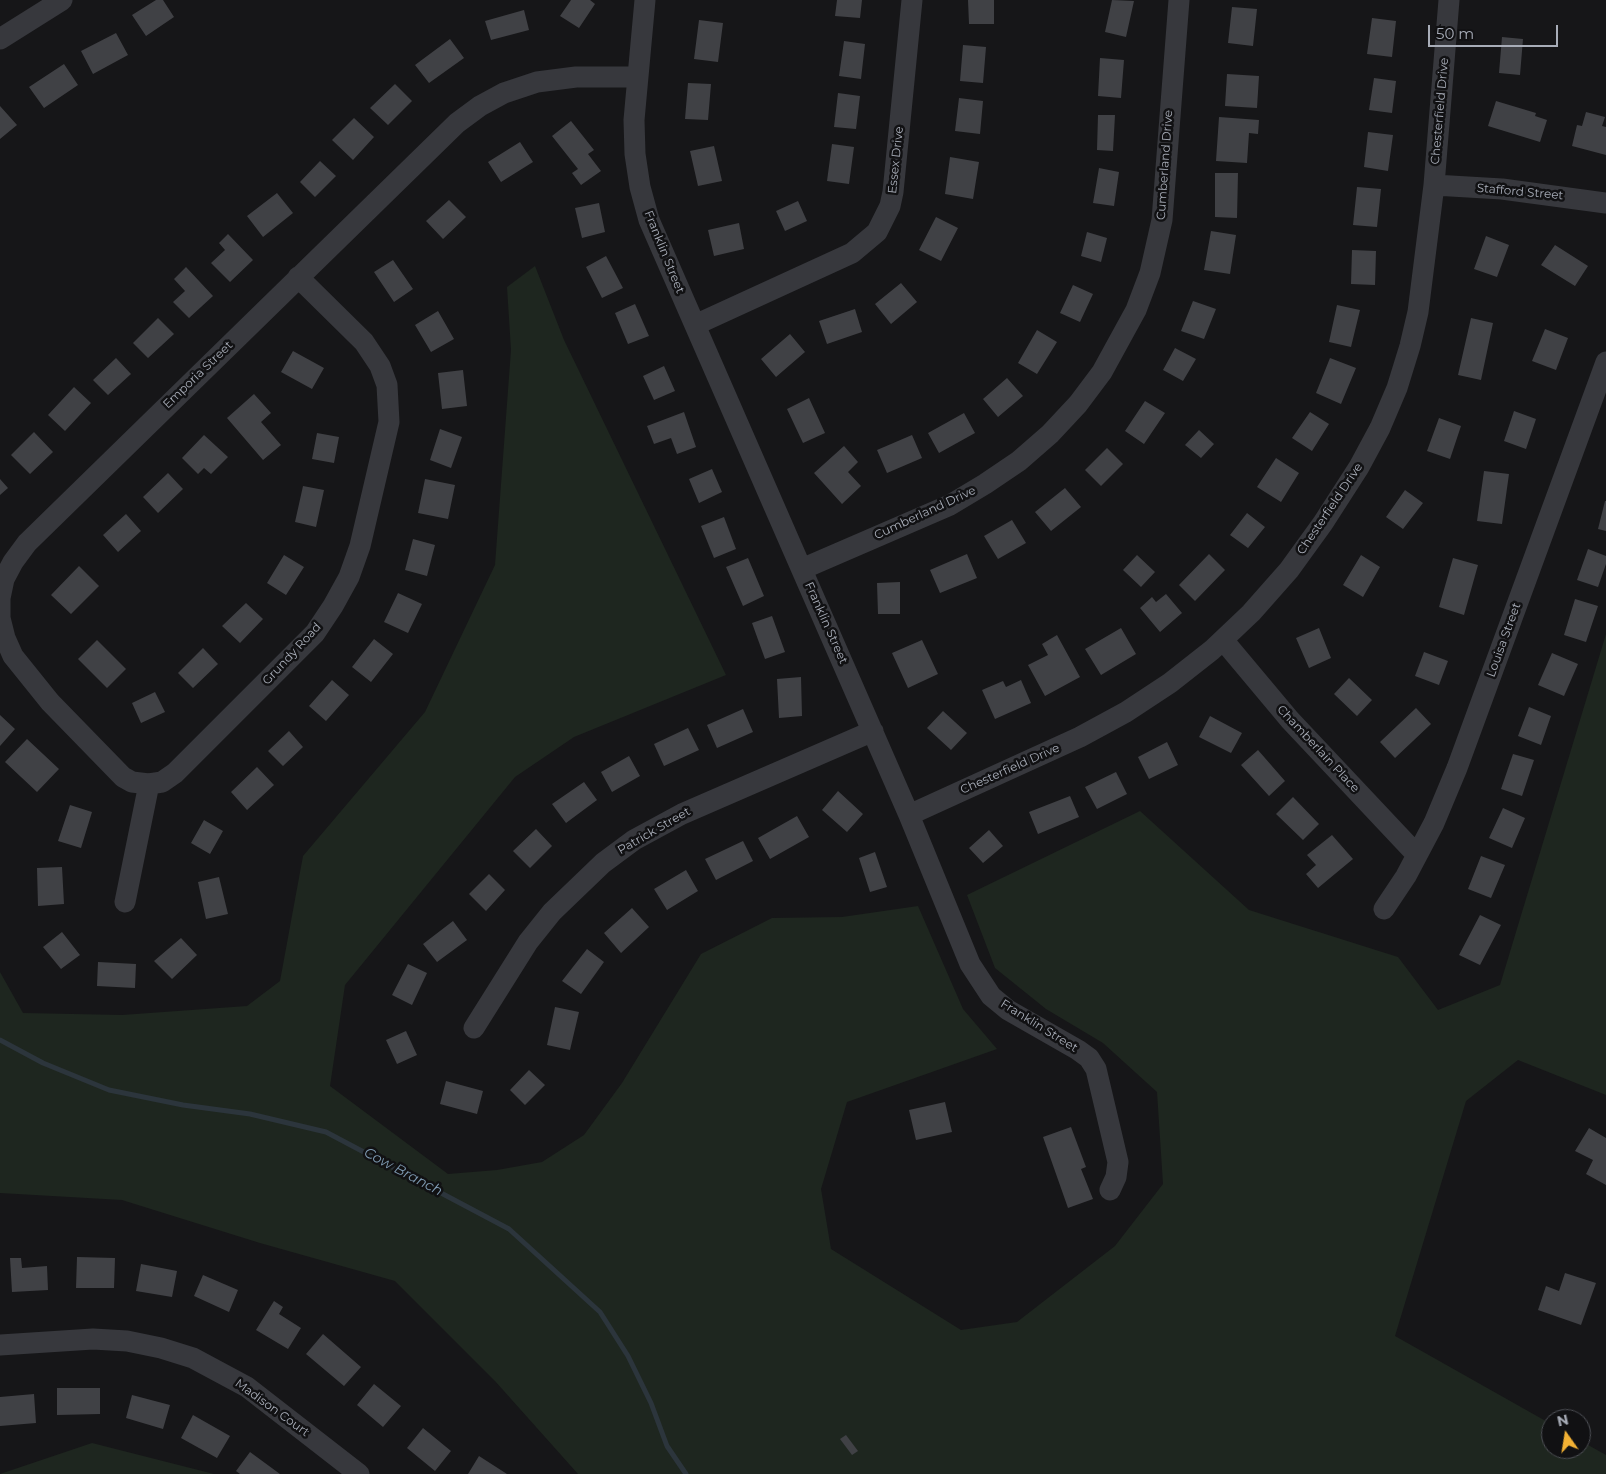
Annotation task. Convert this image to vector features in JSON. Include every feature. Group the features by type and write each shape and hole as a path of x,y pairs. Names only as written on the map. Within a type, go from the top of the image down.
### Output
{"street":[{"path":"0,39 62,0"},
{"name":"Franklin Street","path":"645,0 634,129 640,187 649,220 909,815 978,979 991,996 1008,1010 1078,1050 1088,1058 1096,1070 1118,1162 1116,1176 1110,1190"},
{"name":"Essex Drive","path":"695,326 852,253 877,232 890,206 893,192 912,0"},
{"name":"Cumberland Drive","path":"802,569 950,505 986,484 1019,461 1050,434 1078,404 1102,372 1136,310 1150,273 1162,220 1179,0"},
{"name":"Chesterfield Drive","path":"909,815 1080,737 1126,712 1170,683 1223,640 1250,613 1289,570 1318,531 1359,466 1380,428 1398,388 1410,346 1418,312 1434,185 1449,0"},
{"name":"Emporia Street","path":"149,784 132,782 123,777 50,702 22,670 4,638 0,618 0,598 4,579 27,543 457,123 480,106 504,93 537,82 576,77 638,77"},
{"name":"Stafford Street","path":"1434,185 1502,189 1606,203"},
{"name":"Grundy Road","path":"149,784 162,782 175,773 314,633 334,606 349,577 360,546 389,422 387,385 380,366 364,342 298,277"},
{"name":"Louisa Street","path":"1384,909 1434,823 1457,768 1606,362"},
{"name":"Chamberlain Place","path":"1223,640 1290,720 1417,855"},
{"name":"Patrick Street","path":"474,1028 528,942 552,912 602,862 668,820 873,732"},
{"path":"125,902 149,784"},
{"name":"Madison Court","path":"0,1344 93,1339 144,1344 193,1358 247,1387 359,1474"}],"shaded area":[{"path":"535,266 564,340 726,675 574,737 515,777 345,985 330,1086 448,1174 497,1170 542,1162 584,1135 622,1083 701,954 772,918 842,917 918,906 963,1009 997,1049 847,1102 821,1189 831,1249 961,1330 1017,1322 1115,1246 1163,1184 1157,1092 1103,1043 1046,1009 995,968 967,895 1140,811 1249,910 1398,957 1438,1010 1500,985 1606,634 1606,1095 1518,1060 1466,1101 1395,1336 1541,1418 1541,1459 1591,1459 1591,1447 1606,1455 1606,1474 578,1474 495,1381 395,1281 260,1243 122,1200 0,1193 0,972 23,1013 122,1015 247,1006 280,981 303,856 425,712 495,565 511,350 507,287"},
{"path":"92,1443 214,1474 0,1474"}],"building":[{"path":"156,0 163,0 174,17 146,36 132,15"},
{"path":"571,0 590,0 595,4 579,28 560,16"},
{"path":"837,0 862,0 860,18 835,16"},
{"path":"968,0 994,0 994,24 969,24"},
{"path":"1112,0 1134,1 1126,37 1105,32"},
{"path":"1232,7 1257,9 1253,46 1228,43"},
{"path":"524,10 529,30 491,40 485,21"},
{"path":"1372,18 1396,21 1392,57 1367,54"},
{"path":"699,20 723,23 718,62 694,59"},
{"path":"116,33 128,55 93,74 81,51"},
{"path":"1502,37 1523,39 1520,75 1499,73"},
{"path":"450,39 464,58 429,83 415,65"},
{"path":"844,41 865,44 861,79 839,76"},
{"path":"963,45 986,47 983,83 960,81"},
{"path":"1100,58 1124,60 1121,98 1098,96"},
{"path":"64,64 78,85 44,108 29,87"},
{"path":"1227,74 1259,76 1257,108 1225,106"},
{"path":"1374,78 1396,81 1392,113 1369,110"},
{"path":"688,83 711,84 708,120 685,119"},
{"path":"395,84 412,101 388,125 370,108"},
{"path":"838,93 860,96 856,129 834,127"},
{"path":"959,98 983,101 980,134 955,131"},
{"path":"1496,101 1536,113 1535,116 1547,120 1540,142 1488,126"},
{"path":"0,106 17,125 0,139"},
{"path":"1586,112 1605,117 1602,126 1606,127 1606,155 1572,146 1577,125 1582,126"},
{"path":"1098,115 1115,115 1113,151 1097,150"},
{"path":"1219,117 1259,120 1258,134 1249,133 1247,163 1216,161"},
{"path":"354,118 374,137 353,160 332,140"},
{"path":"571,121 594,150 588,154 601,171 581,185 572,173 578,169 552,136"},
{"path":"1368,132 1393,135 1388,171 1364,167"},
{"path":"520,142 533,162 501,182 488,162"},
{"path":"832,144 854,147 849,184 827,181"},
{"path":"714,146 722,181 698,186 690,151"},
{"path":"950,157 979,162 973,199 945,194"},
{"path":"320,161 336,176 315,197 300,182"},
{"path":"1099,168 1119,172 1114,206 1093,203"},
{"path":"1215,173 1238,173 1237,218 1215,217"},
{"path":"1357,187 1381,189 1377,227 1353,225"},
{"path":"277,193 293,213 263,237 247,216"},
{"path":"449,200 466,217 443,239 426,221"},
{"path":"798,201 807,221 785,231 776,211"},
{"path":"599,203 605,232 582,238 575,208"},
{"path":"936,217 958,228 941,261 919,250"},
{"path":"739,223 744,249 714,256 708,230"},
{"path":"1211,231 1236,235 1230,274 1204,270"},
{"path":"1087,232 1107,238 1101,262 1081,256"},
{"path":"228,234 253,260 230,282 211,263 225,250 219,243"},
{"path":"1486,236 1509,245 1497,277 1474,269"},
{"path":"1555,245 1588,266 1575,286 1541,265"},
{"path":"1352,250 1376,251 1375,285 1351,284"},
{"path":"606,256 623,288 602,298 586,267"},
{"path":"393,260 413,289 394,302 374,272"},
{"path":"186,267 213,296 189,318 173,302 185,291 174,279"},
{"path":"901,283 917,302 891,324 875,304"},
{"path":"1073,285 1093,294 1080,322 1060,313"},
{"path":"1193,301 1216,309 1204,339 1181,331"},
{"path":"635,304 649,336 628,344 615,313"},
{"path":"1337,305 1360,310 1351,347 1329,342"},
{"path":"855,309 862,332 827,344 819,321"},
{"path":"438,311 454,339 431,352 415,325"},
{"path":"158,318 174,334 148,358 133,343"},
{"path":"1471,318 1493,323 1481,380 1458,375"},
{"path":"1545,329 1568,338 1556,370 1532,361"},
{"path":"1037,330 1057,342 1037,374 1018,363"},
{"path":"790,334 805,352 776,377 761,359"},
{"path":"1175,348 1196,359 1183,381 1163,370"},
{"path":"293,351 324,368 312,389 281,372"},
{"path":"116,358 131,374 108,395 93,380"},
{"path":"1330,358 1356,368 1341,404 1316,393"},
{"path":"664,366 675,391 654,400 643,376"},
{"path":"463,370 467,406 442,409 438,373"},
{"path":"1007,378 1023,396 998,417 983,399"},
{"path":"74,387 91,403 65,431 48,415"},
{"path":"254,394 271,413 261,422 281,445 263,460 227,418"},
{"path":"809,398 825,433 803,443 787,409"},
{"path":"1145,401 1165,413 1144,444 1125,431"},
{"path":"1514,411 1536,419 1526,449 1504,441"},
{"path":"684,412 696,447 677,454 671,438 654,444 647,426"},
{"path":"1310,412 1329,424 1312,451 1292,438"},
{"path":"964,413 975,433 939,453 928,433"},
{"path":"1439,418 1461,426 1450,459 1427,451"},
{"path":"440,429 462,437 451,468 430,460"},
{"path":"1199,430 1214,444 1201,458 1185,445"},
{"path":"34,432 53,452 30,474 11,455"},
{"path":"317,433 339,437 334,463 312,459"},
{"path":"204,435 228,457 211,474 204,468 198,474 182,458"},
{"path":"912,435 922,458 887,473 877,450"},
{"path":"844,446 858,462 848,472 861,486 842,504 814,473"},
{"path":"1107,448 1123,464 1101,486 1085,470"},
{"path":"1276,458 1299,473 1281,502 1257,487"},
{"path":"712,469 722,492 699,503 689,479"},
{"path":"1484,471 1509,474 1502,524 1477,521"},
{"path":"168,473 183,489 158,513 143,497"},
{"path":"0,479 8,488 0,495"},
{"path":"425,479 455,485 448,519 418,513"},
{"path":"303,486 324,490 316,527 295,522"},
{"path":"1065,488 1081,507 1051,531 1035,512"},
{"path":"1405,490 1423,503 1403,529 1386,517"},
{"path":"1606,501 1606,531 1598,529"},
{"path":"1247,513 1265,527 1248,548 1230,535"},
{"path":"126,514 141,531 118,552 103,535"},
{"path":"724,517 736,549 714,558 701,526"},
{"path":"1012,520 1026,543 998,559 984,536"},
{"path":"413,539 435,545 427,576 405,570"},
{"path":"1588,549 1606,556 1606,564 1598,587 1577,580"},
{"path":"967,554 977,578 940,593 930,570"},
{"path":"1209,554 1225,570 1195,601 1179,585"},
{"path":"284,555 304,567 286,595 267,583"},
{"path":"1137,555 1155,572 1141,587 1123,570"},
{"path":"1361,555 1380,567 1363,597 1343,585"},
{"path":"748,558 764,596 743,606 726,567"},
{"path":"1453,558 1478,565 1464,615 1439,607"},
{"path":"79,566 99,586 71,614 51,595"},
{"path":"900,582 900,614 878,614 877,583"},
{"path":"398,593 422,604 408,633 384,622"},
{"path":"1166,594 1182,613 1160,632 1140,608 1152,597 1156,602"},
{"path":"1575,599 1598,606 1586,642 1564,635"},
{"path":"246,603 263,619 240,643 222,626"},
{"path":"772,616 785,652 765,659 752,623"},
{"path":"1121,628 1136,654 1101,675 1085,649"},
{"path":"1319,628 1331,658 1309,668 1296,638"},
{"path":"1057,635 1080,677 1045,696 1028,665 1048,655 1042,644"},
{"path":"374,639 393,654 371,682 352,667"},
{"path":"97,640 126,669 107,688 78,659"},
{"path":"922,640 938,674 908,688 892,653"},
{"path":"203,648 218,664 193,688 178,673"},
{"path":"1424,652 1448,661 1439,685 1415,676"},
{"path":"1552,653 1578,664 1564,696 1538,685"},
{"path":"801,677 802,716 779,718 777,679"},
{"path":"1349,678 1372,700 1357,716 1334,694"},
{"path":"332,680 349,695 326,721 309,706"},
{"path":"1021,680 1031,703 995,719 982,690 1003,681 1006,687"},
{"path":"155,692 165,712 141,723 132,703"},
{"path":"1529,707 1551,716 1541,745 1518,736"},
{"path":"1416,708 1431,724 1395,758 1380,742"},
{"path":"743,709 753,732 717,748 707,725"},
{"path":"943,711 967,733 951,750 927,728"},
{"path":"0,715 15,729 0,746"},
{"path":"1210,716 1242,733 1231,753 1199,737"},
{"path":"688,728 699,750 664,766 654,744"},
{"path":"289,731 303,747 283,766 268,751"},
{"path":"27,739 59,769 37,792 5,762"},
{"path":"1167,742 1178,765 1149,779 1138,757"},
{"path":"1258,750 1285,781 1269,796 1241,765"},
{"path":"1513,754 1534,760 1522,796 1501,789"},
{"path":"629,756 640,776 612,792 601,772"},
{"path":"257,767 274,785 247,810 231,792"},
{"path":"1116,772 1127,794 1097,809 1085,787"},
{"path":"584,782 597,800 566,823 552,804"},
{"path":"838,791 863,814 847,832 822,810"},
{"path":"1070,796 1079,817 1038,834 1029,812"},
{"path":"1293,797 1319,824 1303,840 1276,814"},
{"path":"70,805 92,812 81,848 58,841"},
{"path":"1503,808 1525,818 1512,848 1489,838"},
{"path":"797,816 809,837 770,859 758,838"},
{"path":"204,820 223,831 210,854 191,843"},
{"path":"536,829 552,846 530,868 513,851"},
{"path":"989,830 1003,846 983,863 969,848"},
{"path":"1332,835 1353,859 1318,888 1306,874 1316,865 1307,855"},
{"path":"743,841 753,861 716,880 705,859"},
{"path":"875,852 887,887 870,892 859,858"},
{"path":"1481,856 1505,865 1491,898 1468,889"},
{"path":"62,867 64,904 38,906 37,868"},
{"path":"686,870 698,891 667,910 654,889"},
{"path":"489,874 505,890 486,911 469,894"},
{"path":"219,877 228,914 206,919 198,882"},
{"path":"632,908 649,927 621,953 604,933"},
{"path":"1480,915 1501,925 1480,965 1459,955"},
{"path":"453,921 467,940 437,962 423,944"},
{"path":"62,932 80,955 61,969 43,947"},
{"path":"181,938 197,955 172,979 154,961"},
{"path":"587,949 604,962 581,994 562,981"},
{"path":"98,962 136,964 135,988 97,986"},
{"path":"408,964 427,973 412,1005 392,995"},
{"path":"555,1007 579,1012 570,1050 547,1045"},
{"path":"406,1031 417,1055 397,1064 386,1040"},
{"path":"529,1070 545,1085 525,1105 510,1090"},
{"path":"446,1081 483,1091 477,1114 440,1104"},
{"path":"945,1102 952,1132 916,1140 909,1110"},
{"path":"1071,1127 1086,1167 1081,1169 1093,1199 1068,1208 1043,1137"},
{"path":"1589,1128 1606,1138 1606,1185 1586,1174 1593,1160 1575,1151"},
{"path":"77,1257 115,1258 114,1288 76,1288"},
{"path":"10,1258 21,1258 22,1268 47,1266 48,1290 12,1292"},
{"path":"141,1264 177,1271 172,1297 136,1291"},
{"path":"1565,1273 1596,1283 1581,1325 1538,1310 1546,1286 1559,1291"},
{"path":"203,1275 238,1290 229,1312 194,1296"},
{"path":"274,1301 283,1307 279,1314 301,1328 288,1349 256,1330"},
{"path":"323,1334 361,1367 344,1386 306,1354"},
{"path":"374,1384 401,1406 383,1427 357,1405"},
{"path":"57,1388 100,1388 100,1414 57,1415"},
{"path":"34,1394 36,1423 0,1426 0,1397"},
{"path":"132,1395 170,1405 163,1429 126,1418"},
{"path":"193,1415 230,1436 217,1458 181,1438"},
{"path":"423,1428 451,1451 435,1471 407,1448"},
{"path":"846,1435 858,1451 852,1455 840,1439"},
{"path":"250,1452 280,1474 240,1474 236,1471"},
{"path":"479,1456 507,1474 468,1474"}],"waterway":[{"name":"Cow Branch","path":"0,1040 43,1063 109,1090 183,1105 250,1114 326,1132 509,1229 600,1312 628,1356 651,1403 667,1446 686,1474"}]}
